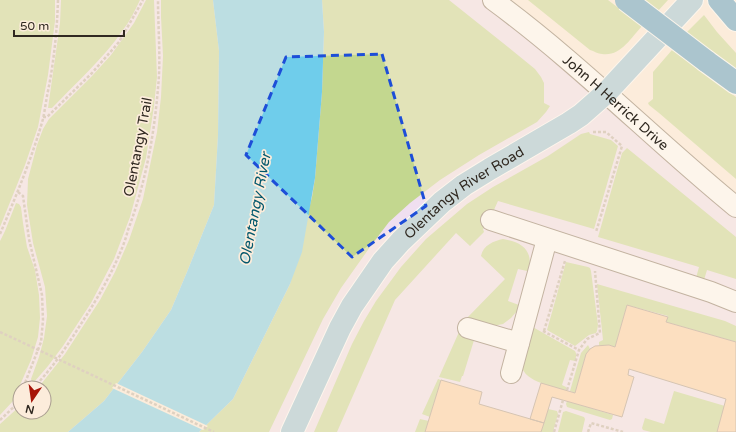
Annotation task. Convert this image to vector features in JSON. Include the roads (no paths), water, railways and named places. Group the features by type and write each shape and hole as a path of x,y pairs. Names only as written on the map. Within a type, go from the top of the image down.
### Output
{"highway":[{"path":"626,0 736,83"},
{"path":"719,0 736,20"}],"main road":[{"name":"Olentangy River Road","path":"292,432 340,328 352,306 383,261 401,241 442,202 464,185 581,115 606,93 692,0"}],"street":[{"name":"John H Herrick Drive","path":"493,0 553,46 736,208"},
{"path":"492,220 711,292 736,302"},
{"path":"511,373 547,239"},
{"path":"468,328 519,343"}],"water":[{"name":"Olentangy River","path":"213,0 322,0 324,32 322,92 315,178 302,252 290,284 233,399 199,432 68,432 104,401 142,352 171,310 214,205 218,135 219,51"}]}
